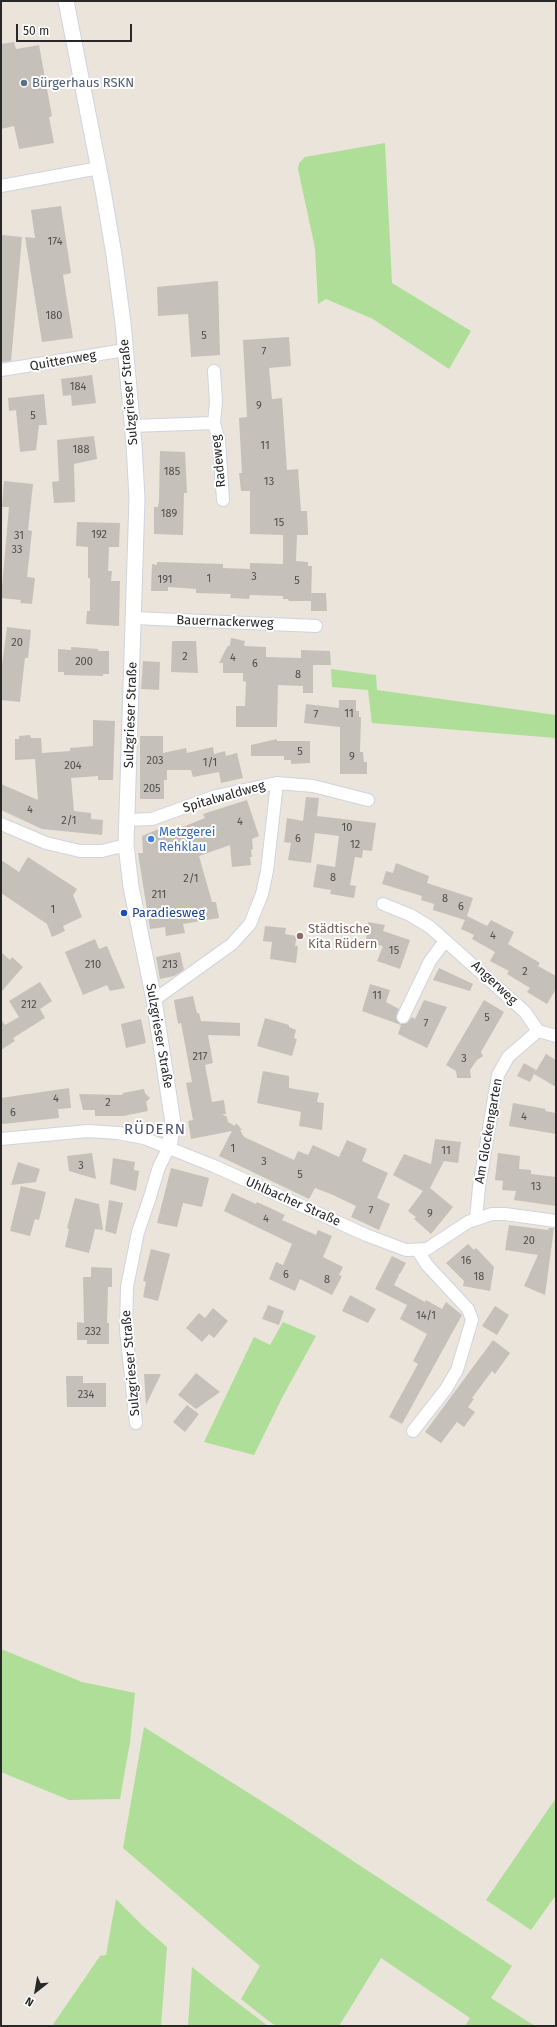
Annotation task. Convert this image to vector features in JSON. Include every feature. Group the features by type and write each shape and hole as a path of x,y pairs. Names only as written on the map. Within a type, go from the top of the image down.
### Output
{"street":[{"name":"Sulzgrieser Straße","path":"66,1 114,255 125,350 137,498 128,820 126,845 135,913 154,1000 173,1123 169,1147 158,1167 150,1200 138,1232 128,1279 126,1331 136,1423"},
{"path":"1,186 98,168"},
{"name":"Quittenweg","path":"1,370 125,350"},
{"name":"Radeweg","path":"214,371 216,402 214,423 219,442 223,500"},
{"name":"Radeweg","path":"132,426 214,423"},
{"name":"Bauernackerweg","path":"134,618 316,626"},
{"path":"154,1000 232,944 250,924 262,894 267,871 277,783"},
{"name":"Spitalwaldweg","path":"128,820 152,819 216,796 277,783 313,786 368,800"},
{"path":"1,824 46,843 80,851 102,851 126,845"},
{"name":"Angerweg","path":"383,904 418,919 457,949 526,1012 538,1031"},
{"path":"403,1017 430,960 445,941"},
{"path":"538,1031 556,1036"},
{"name":"Am Glockengarten","path":"476,1219 480,1181 498,1075 508,1057 538,1031"},
{"name":"Uhlbacher Straße","path":"1,1139 81,1131 99,1131 132,1135 169,1147 398,1248 418,1251"},
{"path":"413,1431 446,1389 457,1370 472,1320 468,1309 427,1265 418,1251 430,1248 464,1224 492,1214 505,1214 556,1221"}],"green space":[{"path":"385,143 392,283 471,331 449,369 373,319 326,299 318,304 315,248 298,169 299,163 305,157"},
{"path":"331,669 376,675 377,690 556,715 556,738 372,723 368,690 332,687"},
{"path":"283,1322 316,1336 283,1396 254,1455 204,1442 254,1337 270,1345"},
{"path":"1,1649 82,1682 135,1693 130,1742 120,1799 69,1800 1,1772"},
{"path":"144,1727 285,1816 512,1966 491,1998 535,2026 465,2026 470,2018 381,1958 339,2026 276,2026 266,2019 241,1999 260,1966 123,1848"},
{"path":"556,1798 556,1895 531,1930 486,1900"},
{"path":"116,1899 167,1947 161,2026 52,2026 100,1956 106,1955"},
{"path":"192,1967 226,1994 268,2026 188,2026"}],"building":[{"name":"Bürgerhaus RSKN","path":"14,42 16,49 39,45 52,116 49,117 54,143 19,149 14,126 1,129 1,44"},
{"path":"61,206 71,273 63,275 73,338 42,342 25,237 35,238 31,210"},
{"path":"2,235 22,237 11,361 1,362"},
{"path":"218,281 220,355 191,357 188,314 158,316 157,287"},
{"path":"289,337 291,366 269,368 272,399 282,398 287,470 298,469 301,511 307,511 308,535 297,535 296,561 308,562 308,566 312,566 311,601 289,601 288,599 283,599 283,596 250,595 249,599 230,598 231,594 196,593 196,589 168,587 168,591 151,591 152,564 157,565 157,562 223,564 223,568 250,569 250,563 283,564 283,535 250,534 250,491 241,491 239,473 242,473 239,418 247,417 243,340"},
{"path":"92,375 96,403 72,406 71,395 63,396 61,379"},
{"path":"44,394 47,425 39,425 36,450 20,452 16,410 9,411 8,398"},
{"path":"94,436 97,459 74,464 75,502 54,503 52,482 59,481 57,440"},
{"path":"160,451 185,452 187,493 184,493 183,535 154,534 154,507 158,507 159,500"},
{"path":"4,481 33,484 28,530 32,531 27,577 35,578 32,604 20,603 21,600 1,598 9,507 2,507"},
{"path":"77,522 120,523 119,547 109,547 108,571 112,571 111,581 120,581 119,626 86,624 87,611 90,611 88,547 76,546"},
{"path":"311,593 326,593 327,611 311,611"},
{"path":"7,627 31,630 28,658 25,658 20,702 1,700 1,673"},
{"path":"231,638 245,641 244,646 266,647 266,657 301,658 301,650 330,651 331,665 313,665 313,693 303,693 303,686 278,685 277,727 236,727 236,706 245,706 246,682 243,681 243,673 223,673 223,663 219,663 227,647 230,645"},
{"path":"172,641 196,641 198,673 171,672"},
{"path":"71,647 109,651 109,674 103,674 103,676 64,675 64,672 58,672 58,649 71,650"},
{"path":"143,661 160,662 159,690 141,689"},
{"path":"339,700 356,700 356,711 359,711 359,717 361,717 360,752 363,752 364,762 367,762 367,774 340,774 340,727 304,723 306,704 339,708"},
{"path":"93,720 115,721 113,780 98,780 98,776 71,778 74,811 91,813 91,819 103,820 102,835 42,829 1,810 1,784 38,800 35,759 15,760 15,739 19,739 19,736 30,735 31,738 41,738 42,753 70,751 70,748 93,746"},
{"path":"140,736 163,736 163,753 186,748 187,753 213,747 214,754 225,751 226,756 237,753 243,778 221,783 219,772 193,777 191,770 167,770 167,780 164,780 164,799 140,799"},
{"path":"277,739 277,741 310,741 310,763 291,764 291,760 284,760 284,756 251,756 251,745"},
{"path":"306,797 319,798 317,816 376,823 372,851 363,850 362,858 355,857 350,885 356,886 354,898 330,894 331,890 313,887 317,864 335,867 339,836 315,833 311,863 288,860 291,843 284,842 287,818 303,821"},
{"path":"247,800 259,836 252,839 253,849 251,850 252,857 250,857 251,865 232,867 230,845 199,856 212,902 216,902 219,918 183,924 185,933 166,936 165,927 150,929 138,853 143,853 142,836 166,826 168,833 205,818 203,814"},
{"path":"28,857 77,889 73,895 82,917 63,926 65,931 52,937 47,924 1,893 1,860 19,872"},
{"path":"396,863 429,876 427,883 473,898 467,916 487,926 491,920 514,932 508,944 540,963 538,966 556,976 556,989 547,1004 527,992 530,988 507,974 509,971 490,961 495,952 472,939 474,935 461,929 465,920 433,910 434,904 421,900 422,896 382,884 386,871 393,873"},
{"path":"368,922 385,925 383,931 410,940 400,969 377,961 383,946 366,943"},
{"name":"Städtische Kita Rüdern","path":"265,926 286,928 285,934 297,936 295,946 298,946 296,963 270,959 272,942 263,941"},
{"path":"95,939 99,949 107,946 125,988 110,991 107,985 83,995 65,952"},
{"path":"1,952 10,960 12,957 23,967 1,992"},
{"path":"180,952 184,970 174,976 160,979 156,957"},
{"path":"439,968 473,984 470,991 433,980"},
{"path":"40,982 52,1001 40,1009 45,1018 13,1038 15,1041 1,1050 1,1019 5,1025 19,1017 9,1001"},
{"path":"370,984 390,990 386,1002 399,1009 396,1018 400,1024 407,1023 412,1017 415,1019 424,1000 447,1007 427,1048 398,1034 401,1025 362,1011"},
{"path":"193,996 197,1013 199,1013 201,1021 240,1023 240,1036 208,1035 213,1063 205,1065 212,1102 224,1100 226,1114 222,1114 227,1117 228,1122 235,1126 236,1123 242,1130 240,1130 244,1137 294,1160 298,1151 308,1155 313,1145 339,1157 347,1140 367,1149 362,1161 388,1173 377,1198 390,1204 379,1230 351,1217 356,1206 333,1195 315,1188 309,1199 219,1156 232,1131 191,1139 188,1121 193,1120 186,1083 192,1082 181,1023 178,1024 174,1000"},
{"path":"484,1000 504,1012 481,1052 483,1056 477,1060 470,1070 471,1078 457,1078 456,1071 446,1065"},
{"path":"265,1018 289,1025 289,1027 296,1030 294,1038 297,1039 292,1056 257,1046"},
{"path":"141,1019 146,1043 126,1048 121,1024"},
{"path":"546,1054 556,1060 556,1087 534,1074"},
{"path":"524,1063 536,1070 530,1082 517,1076"},
{"path":"263,1071 289,1076 289,1088 319,1093 317,1102 324,1103 322,1130 299,1126 301,1112 257,1103"},
{"path":"69,1088 71,1108 58,1109 59,1118 3,1124 1,1122 1,1098"},
{"path":"144,1089 145,1093 150,1098 146,1102 148,1111 123,1116 95,1116 95,1110 83,1110 79,1094 122,1095 123,1093"},
{"path":"513,1103 546,1109 545,1111 556,1113 556,1134 509,1126"},
{"path":"435,1139 461,1142 458,1163 444,1161 430,1188 453,1207 431,1234 414,1219 416,1217 408,1211 423,1191 393,1175 404,1154 431,1164"},
{"path":"92,1153 96,1179 69,1171 67,1156"},
{"path":"498,1153 520,1156 519,1169 531,1170 531,1174 556,1177 556,1206 514,1200 516,1191 502,1190 503,1181 495,1180"},
{"path":"113,1158 135,1162 134,1170 139,1171 136,1191 110,1184"},
{"path":"18,1162 40,1169 36,1182 11,1185"},
{"path":"171,1168 209,1178 202,1207 183,1203 177,1227 157,1223"},
{"path":"21,1186 46,1192 39,1220 35,1219 30,1236 10,1231"},
{"path":"232,1193 256,1204 257,1202 285,1215 282,1220 316,1235 318,1230 332,1236 323,1257 343,1267 339,1275 342,1276 332,1295 300,1279 295,1291 269,1279 276,1262 283,1265 292,1244 224,1211"},
{"path":"75,1198 99,1204 103,1230 95,1229 89,1253 65,1247 69,1229 67,1228"},
{"path":"109,1200 123,1203 116,1234 105,1231"},
{"path":"509,1225 548,1230 549,1228 554,1228 545,1295 524,1286 538,1255 505,1250"},
{"path":"468,1244 474,1250 476,1248 494,1267 490,1291 463,1286 464,1281 446,1263"},
{"path":"151,1249 170,1254 158,1301 143,1297 146,1282 143,1281"},
{"path":"392,1256 406,1263 400,1274 397,1274 399,1275 394,1285 425,1302 426,1300 442,1309 446,1302 462,1315 402,1424 389,1417 418,1364 413,1361 427,1334 400,1319 407,1305 375,1289"},
{"path":"91,1267 112,1268 112,1287 108,1287 107,1323 109,1323 109,1344 87,1344 87,1340 77,1340 77,1322 84,1323 83,1277 91,1277"},
{"path":"350,1295 376,1309 368,1323 342,1311"},
{"path":"268,1305 284,1311 279,1325 262,1319"},
{"path":"495,1306 509,1315 497,1335 482,1326"},
{"path":"213,1308 228,1321 214,1338 209,1334 202,1342 186,1328 199,1313 205,1318"},
{"path":"493,1340 510,1353 495,1374 492,1371 472,1398 474,1399 468,1407 475,1412 464,1427 457,1422 441,1443 425,1432"},
{"path":"196,1373 220,1392 196,1409 178,1395"},
{"path":"144,1374 161,1374 146,1405"},
{"path":"66,1376 83,1376 83,1383 106,1383 106,1407 67,1407"},
{"path":"187,1405 199,1414 185,1432 173,1422"}],"place":[{"name":"Bürgerhaus RSKN","path":"24,83"},
{"name":"Metzgerei Rehklau","path":"151,839"},
{"name":"Paradiesweg","path":"124,913"},
{"name":"Städtische Kita Rüdern","path":"300,936"}],"district":[{"name":"RÜDERN","path":"155,1130"}]}
